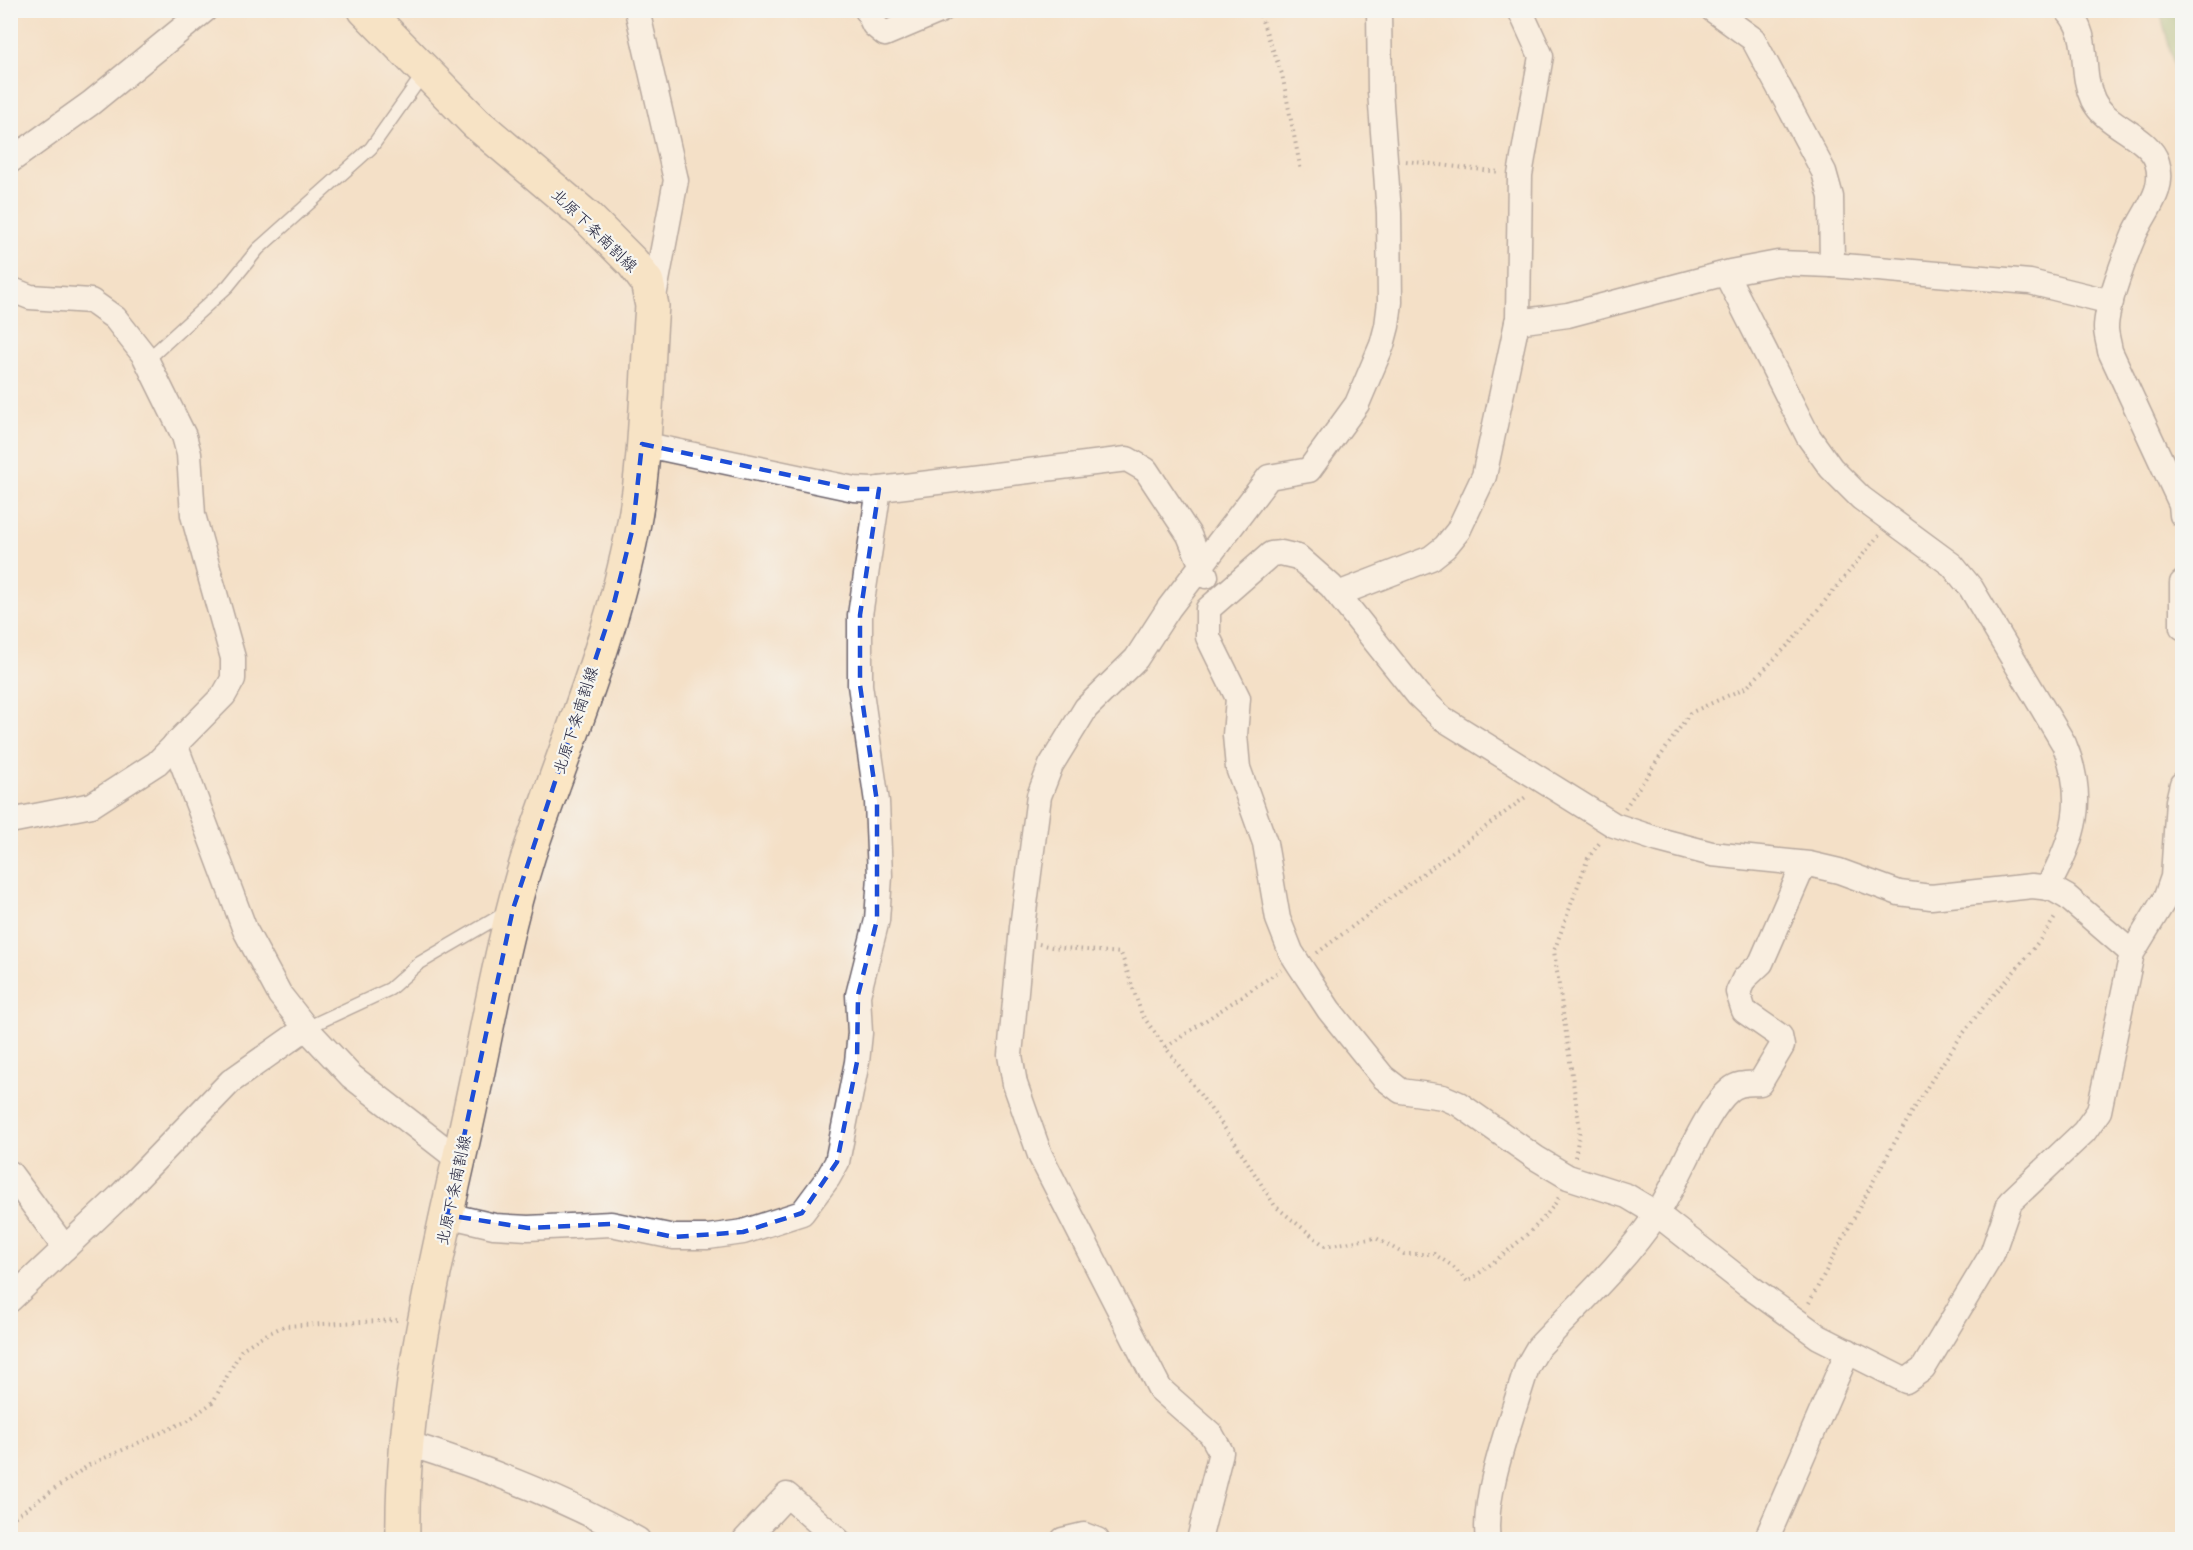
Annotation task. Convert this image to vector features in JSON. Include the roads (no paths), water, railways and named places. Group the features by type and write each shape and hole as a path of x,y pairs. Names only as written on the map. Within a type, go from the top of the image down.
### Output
{"main road":[{"name":"北原下条南割線","path":"365,10 476,123 587,217 633,263 647,282 652,306 642,444 633,527 614,603 513,909 427,1319 406,1443 402,1484 403,1539"}],"street":[{"path":"10,160 91,103 205,10"},
{"path":"637,10 676,180 652,306"},
{"path":"867,10 874,25 885,34 942,10"},
{"path":"1199,1539 1221,1452 1211,1434 1160,1389 1040,1155 1015,1084 1010,1055 1021,939 1039,796 1051,765 1086,708 1136,659 1169,608 1269,477 1309,470 1358,404 1383,345 1390,302 1389,213 1384,159 1380,10"},
{"path":"1338,594 1431,558 1445,547 1458,531 1484,476 1517,322 1520,175 1541,56 1520,10"},
{"path":"1713,10 1753,39 1824,172 1831,197 1832,265"},
{"path":"2067,10 2075,19 2084,38 2086,79 2100,111 2119,129 2148,147 2157,159 2160,176 2156,198 2135,233 2111,302 2106,328 2110,351 2181,504 2182,515"},
{"path":"1517,322 1568,315 1726,274 1778,263 1832,265 2030,282 2111,302"},
{"path":"1726,274 1808,436 1831,468 1861,498 1952,565 1971,588 2064,744 2074,768 2076,814 2057,892"},
{"path":"10,290 30,297 91,301 115,318 147,360 184,436 189,454 194,515 233,658 233,679 224,695 157,763 92,805 10,821"},
{"path":"642,444 854,489 879,489 1127,459 1146,470 1189,535 1214,601"},
{"path":"447,1215 494,1226 528,1228 610,1224 674,1237 708,1237 743,1233 802,1213 828,1178 837,1162 857,1062 860,1033 858,995 877,920 880,876 877,802 860,685 860,615 879,489"},
{"path":"2132,952 2057,892 2032,886 1930,897 1899,893 1839,871 1804,864 1712,854 1614,825 1442,718 1418,695 1338,594 1298,557 1281,553 1270,554 1240,582 1214,601 1208,609 1206,628 1238,698 1235,735 1238,768 1265,843 1278,919 1298,963 1329,1010 1383,1077 1401,1091 1443,1096 1459,1104 1536,1158 1568,1177 1627,1196 1657,1214 1819,1337 1906,1381 1923,1369 1992,1254 2010,1202 2084,1132 2099,1111 2132,952 2166,897 2173,877 2178,801 2182,783"},
{"path":"2182,583 2182,627"},
{"path":"175,744 245,930 280,995 306,1028 351,1076 459,1160"},
{"path":"1488,1539 1485,1523 1488,1499 1527,1367 1538,1348 1636,1243 1657,1214 1712,1114 1729,1090 1739,1084 1760,1083 1782,1046 1780,1036 1744,1011 1738,992 1744,979 1761,963 1804,864"},
{"path":"10,1300 120,1196 231,1081 306,1028"},
{"path":"10,1173 65,1248"},
{"path":"1766,1539 1848,1351"},
{"path":"406,1443 462,1460 536,1490 602,1519 638,1539"},
{"path":"745,1539 787,1495 838,1539"},
{"path":"1063,1539 1084,1535 1097,1539"}],"lane":[{"path":"147,360 228,286 258,249 371,148 425,72"},
{"path":"306,1028 390,989 418,964 513,909"}]}
